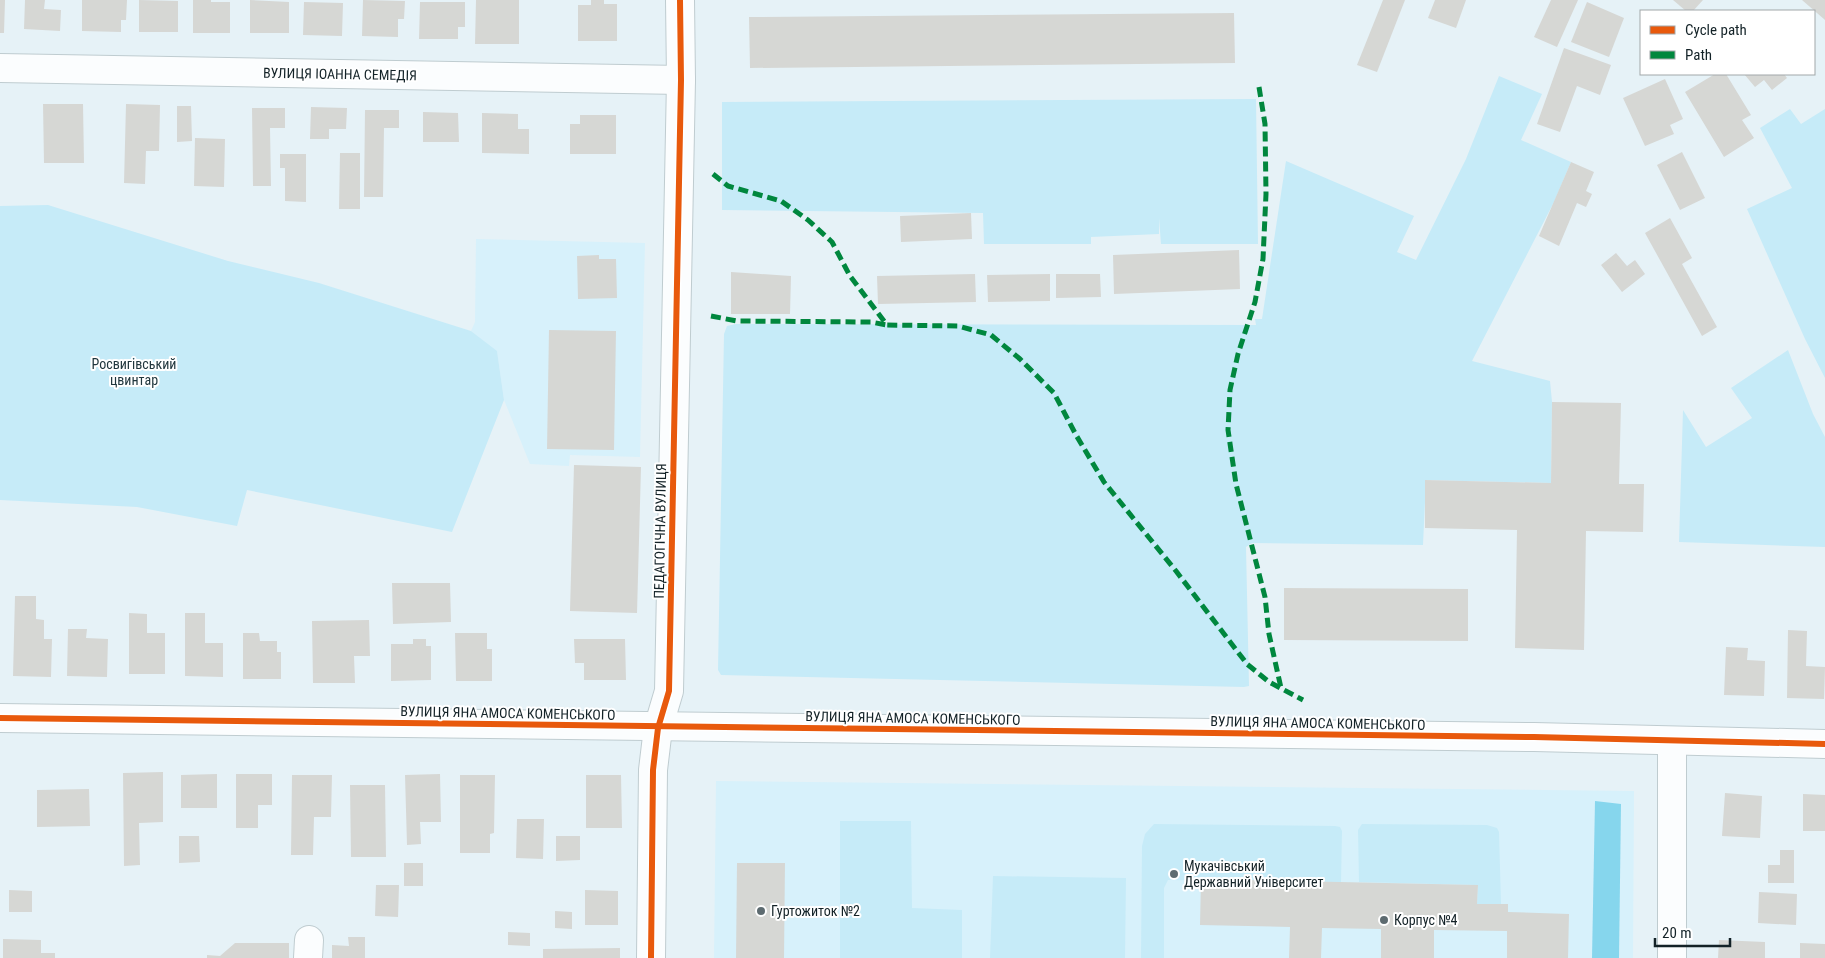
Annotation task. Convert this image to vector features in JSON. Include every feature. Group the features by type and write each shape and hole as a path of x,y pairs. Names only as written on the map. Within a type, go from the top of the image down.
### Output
{"street":[{"name":"ПЕДАГОГІЧНА ВУЛИЦЯ","path":"650,958 653,770 658,728 669,691 681,91 680,0"},
{"name":"ВУЛИЦЯ ІОАННА СЕМЕДІЯ","path":"0,68 681,91"},
{"name":"ВУЛИЦЯ ЯНА АМОСА КОМЕНСЬКОГО","path":"0,718 1534,738 1825,744"},
{"path":"1672,741 1672,958"}],"shaded area":[{"path":"476,239 645,243 640,457 570,455 569,466 530,464 504,400 497,352 471,331 475,322"},
{"name":"Мукачівський Державний Університет","path":"716,781 1634,791 1633,958 714,958"},
{"path":"1595,801 1621,804 1619,958 1592,958"}],"green space":[{"path":"1499,76 1542,94 1521,140 1571,162 1554,202 1472,361 1550,381 1552,402 1551,483 1426,480 1423,545 1252,543 1246,547 1249,686 721,675 718,670 724,334 727,326 736,324 1256,325 1255,319 1262,319 1286,161 1414,216 1397,252 1416,260 1466,159"},
{"path":"1256,99 1258,244 1161,244 1159,218 1159,234 1091,237 1091,244 984,244 983,213 722,210 722,102"},
{"path":"1790,109 1801,124 1825,109 1825,378 1805,339 1747,209 1792,188 1760,128"},
{"name":"Росвигівський цвинтар","path":"48,205 228,261 319,283 471,331 497,351 504,400 452,532 247,490 237,526 137,507 0,500 0,206"},
{"path":"1788,350 1813,414 1825,437 1825,547 1679,542 1683,410 1706,447 1752,418 1731,388"},
{"path":"840,821 911,821 912,908 962,910 962,958 840,958"},
{"path":"1154,824 1340,827 1342,831 1341,882 1168,880 1164,888 1164,958 1141,958 1142,846 1145,834"},
{"path":"1362,824 1487,825 1497,828 1499,832 1501,904 1477,904 1478,885 1359,882 1358,830"},
{"path":"993,876 1126,878 1125,958 990,958"}],"building":[{"path":"0,0 5,0 4,33 0,33"},
{"path":"25,0 45,0 44,9 61,10 60,31 24,29"},
{"path":"82,0 127,0 126,20 121,20 121,32 82,31"},
{"path":"139,0 178,1 178,32 139,32"},
{"path":"193,0 230,2 230,33 193,33"},
{"path":"250,0 289,2 289,33 250,33"},
{"path":"363,0 405,1 404,19 398,19 398,37 362,36"},
{"path":"476,0 519,0 519,44 475,44"},
{"path":"591,0 604,0 604,4 617,4 617,41 578,41 578,5 591,5"},
{"path":"1383,0 1405,0 1377,72 1357,65"},
{"path":"1435,0 1466,0 1456,28 1428,18"},
{"path":"1551,0 1578,0 1557,47 1534,37"},
{"path":"1673,0 1703,0 1694,10 1685,10"},
{"path":"1802,0 1825,0 1825,20 1815,10"},
{"path":"304,2 343,3 342,36 303,35"},
{"path":"420,2 465,2 465,27 458,27 458,39 419,39"},
{"path":"1587,2 1624,18 1609,57 1571,42"},
{"path":"1234,13 1235,63 750,68 749,17"},
{"path":"1564,48 1611,65 1600,95 1577,86 1560,132 1537,124"},
{"path":"1713,75 1727,75 1751,115 1742,120 1754,138 1724,157 1685,92"},
{"path":"1745,75 1785,75 1787,78 1772,90 1764,80 1755,87"},
{"path":"1665,79 1683,119 1670,125 1674,134 1645,146 1623,98"},
{"path":"43,104 83,104 84,163 44,163"},
{"path":"126,104 160,105 159,151 146,151 145,184 124,183"},
{"path":"177,106 191,106 192,141 177,142"},
{"path":"311,107 347,108 346,129 329,129 329,139 310,139"},
{"path":"252,108 285,108 285,128 270,128 271,186 253,186"},
{"path":"365,110 399,110 399,128 384,128 383,197 364,197"},
{"path":"423,112 458,113 459,142 423,142"},
{"path":"482,113 518,114 518,129 529,129 529,154 482,153"},
{"path":"580,115 616,115 616,154 570,154 570,124 580,124"},
{"path":"195,138 225,139 224,187 194,186"},
{"path":"1682,152 1705,198 1680,210 1657,165"},
{"path":"340,153 360,153 360,209 339,209"},
{"path":"280,154 306,154 306,202 285,201 285,168 280,168"},
{"path":"1571,162 1594,172 1586,191 1592,194 1586,207 1577,203 1559,246 1539,236"},
{"path":"971,213 972,239 901,242 900,216"},
{"path":"1670,218 1692,258 1682,264 1717,327 1702,336 1645,233"},
{"path":"1239,250 1240,289 1114,294 1113,255"},
{"path":"1616,253 1627,266 1635,260 1645,274 1622,292 1601,265"},
{"path":"599,255 599,259 616,259 617,298 578,299 577,256"},
{"path":"731,272 791,276 790,314 731,314"},
{"path":"975,274 976,302 878,304 877,276"},
{"path":"1050,274 1050,301 988,302 987,275"},
{"path":"1056,274 1100,274 1101,297 1056,298"},
{"path":"549,330 616,331 614,450 547,449"},
{"path":"1552,402 1621,403 1619,484 1644,484 1643,532 1586,531 1584,650 1515,648 1517,530 1425,528 1425,480 1551,483"},
{"path":"574,465 641,467 637,613 570,611"},
{"path":"392,583 450,583 451,622 393,624"},
{"path":"1284,588 1468,589 1468,641 1284,640"},
{"path":"15,596 36,596 36,619 44,620 44,639 52,639 51,677 13,676"},
{"path":"129,613 147,614 147,633 165,633 165,674 129,674"},
{"path":"185,613 205,613 205,643 223,643 223,677 185,676"},
{"path":"369,620 370,656 354,656 355,683 313,683 312,621"},
{"path":"68,629 87,629 86,638 108,639 107,677 67,676"},
{"path":"1788,630 1807,631 1806,666 1825,667 1824,699 1787,698"},
{"path":"243,633 259,633 260,641 277,641 277,652 281,652 281,679 243,679"},
{"path":"455,633 487,633 487,649 492,649 492,681 456,681"},
{"path":"413,639 426,639 426,646 431,646 431,680 391,681 391,644 413,644"},
{"path":"574,639 625,639 626,680 584,680 584,663 575,663"},
{"path":"1726,647 1748,648 1747,660 1765,661 1764,696 1724,695"},
{"path":"163,772 163,822 139,823 140,865 124,866 123,773"},
{"path":"217,774 217,808 181,808 181,775"},
{"path":"236,774 272,774 272,805 258,805 258,828 236,828"},
{"path":"440,774 441,822 420,822 421,844 407,845 405,775"},
{"path":"292,775 332,775 331,817 314,817 313,855 291,855"},
{"path":"460,775 495,775 494,833 490,834 490,853 460,853"},
{"path":"586,775 621,775 622,828 586,828"},
{"path":"350,785 385,785 386,857 351,857"},
{"path":"89,789 90,826 37,827 37,790"},
{"path":"1725,793 1762,796 1760,838 1722,836"},
{"path":"1803,794 1825,795 1825,831 1803,831"},
{"path":"517,819 544,819 543,859 516,858"},
{"path":"179,836 199,836 200,862 179,863"},
{"path":"556,836 580,836 580,860 556,861"},
{"path":"1780,850 1794,850 1794,883 1768,883 1768,865 1780,865"},
{"path":"404,863 423,863 423,886 404,886"},
{"name":"Гуртожиток №2","path":"737,863 785,863 784,958 736,958"},
{"name":"Корпус №4","path":"1201,879 1478,885 1477,904 1508,904 1508,912 1569,914 1568,958 1507,958 1507,931 1434,930 1434,958 1381,958 1381,929 1322,928 1321,958 1289,958 1290,927 1200,925"},
{"path":"376,885 399,885 398,917 375,916"},
{"path":"9,890 32,891 32,912 9,912"},
{"path":"585,890 618,891 618,925 585,925"},
{"path":"1759,892 1797,894 1796,925 1758,923"},
{"path":"555,911 572,912 572,929 555,928"},
{"path":"508,932 530,933 530,946 508,945"},
{"path":"348,937 365,937 365,958 332,958 332,945 349,946"},
{"path":"3,939 41,940 41,953 55,953 55,958 3,958"},
{"path":"1719,940 1765,942 1765,958 1718,958"},
{"path":"235,943 289,943 289,958 207,958 207,955 220,956"},
{"path":"1800,943 1825,944 1825,958 1800,958"},
{"path":"620,948 620,958 543,958 543,949"}],"marked path":[{"path":"1259,87 1265,124 1266,194 1263,259 1255,302 1238,354 1230,390 1228,430 1236,484 1265,597 1269,634 1281,688"},
{"path":"713,174 728,186 781,201 808,220 832,242 850,276 887,325 958,326 991,335 1020,359 1054,393 1104,482 1176,571 1247,664 1269,682 1303,700"},
{"path":"711,316 737,321 871,322 887,325"}],"cycle path":[{"path":"651,958 653,770 658,728 669,691 681,80 680,0"},
{"path":"0,718 1534,737 1825,744"}],"place":[{"name":"Мукачівський Державний Університет","path":"1174,874"},
{"name":"Гуртожиток №2","path":"761,911"},
{"name":"Корпус №4","path":"1384,920"}]}
